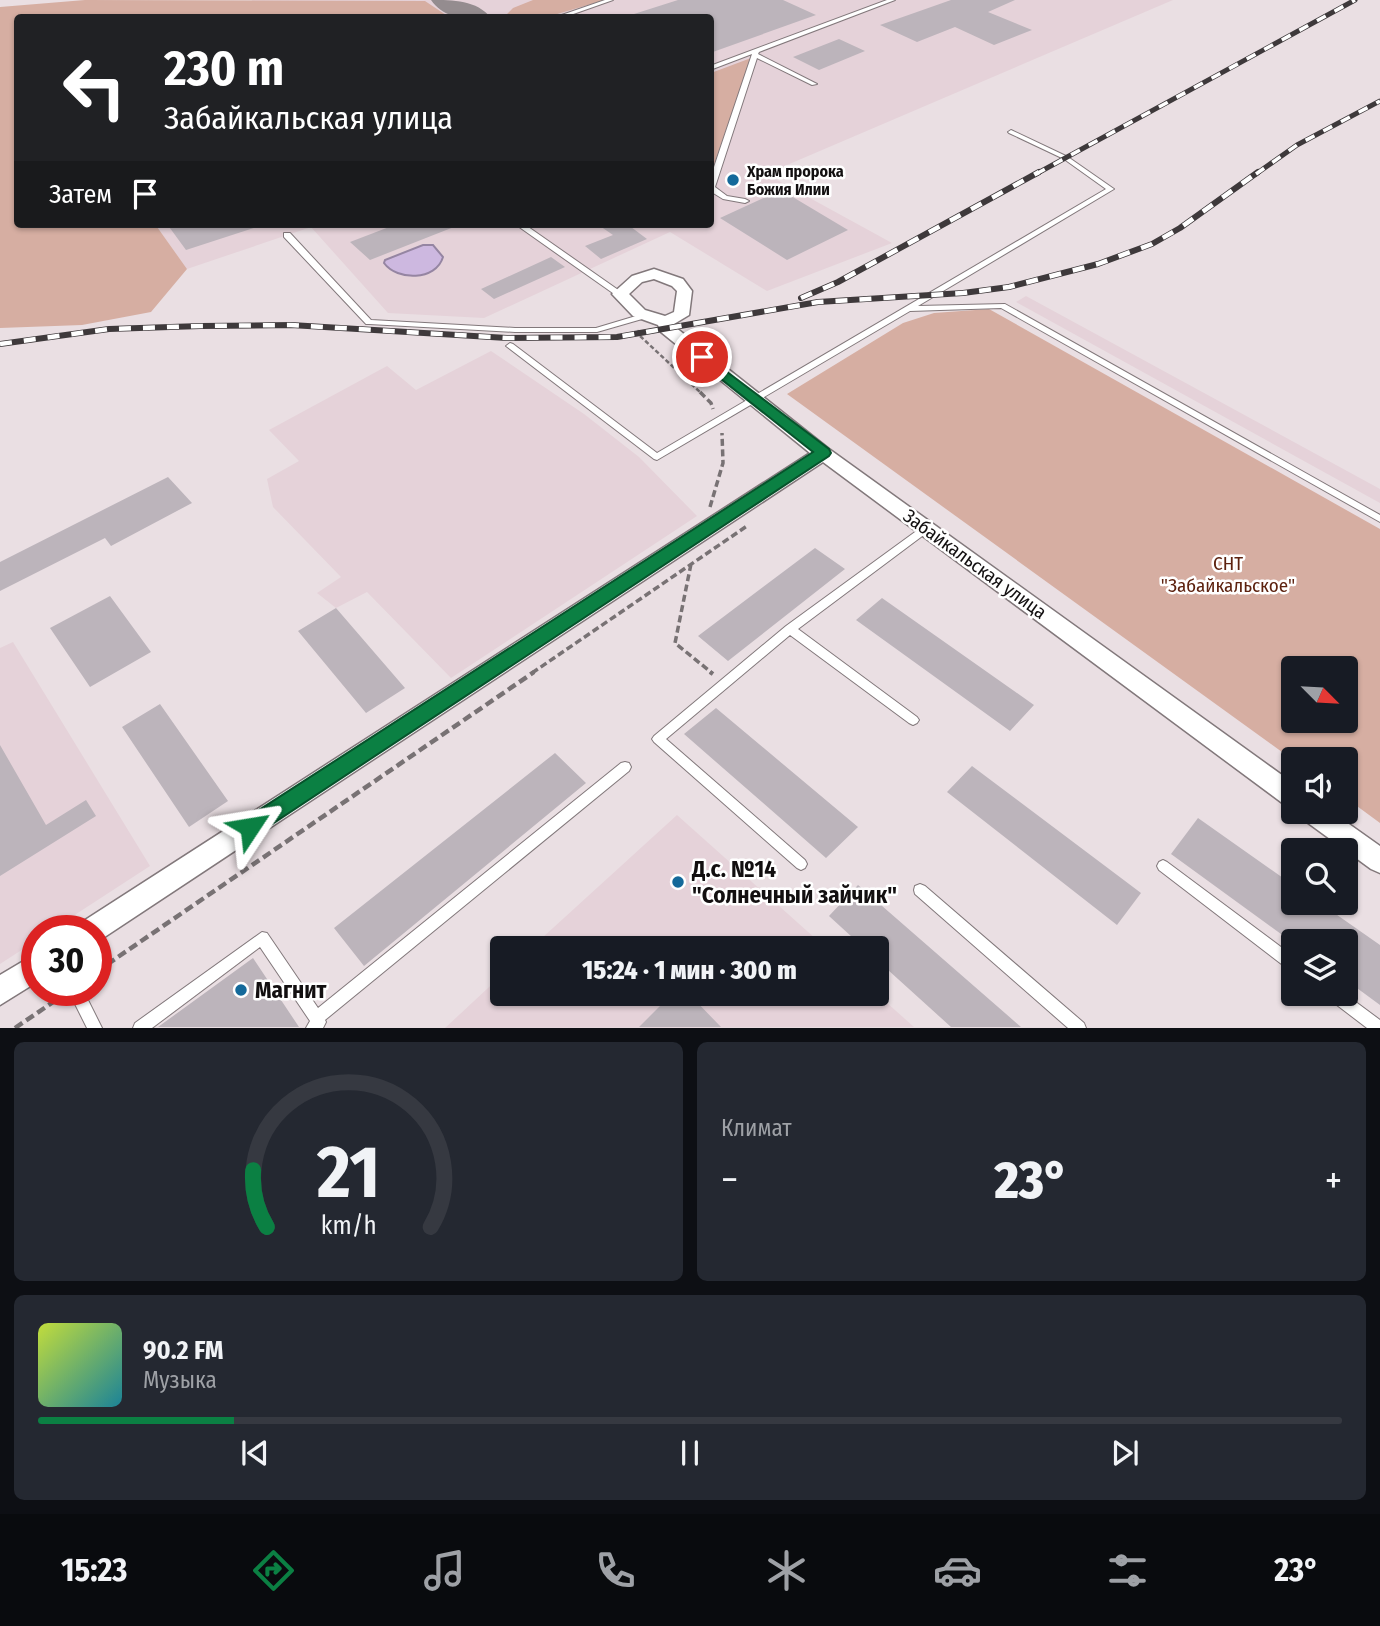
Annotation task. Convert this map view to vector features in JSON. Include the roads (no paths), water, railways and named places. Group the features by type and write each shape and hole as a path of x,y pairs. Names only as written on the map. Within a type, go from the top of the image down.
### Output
{"street":[{"path":"620,294 637,279 654,274 676,280 685,290 687,301 681,315 666,322"},
{"name":"Забайкальская улица","path":"620,294 639,313 666,322 667,329 823,453 1281,788"},
{"path":"112,917 823,453"},
{"path":"1329,824 1380,861"},
{"path":"0,991 21,977"}],"lane":[{"path":"567,14 610,0"},
{"path":"714,67 886,1"},
{"path":"755,53 814,84"},
{"path":"714,179 755,53"},
{"path":"510,346 657,457 1111,189 1066,158 1011,132"},
{"path":"714,190 725,198 745,201"},
{"path":"525,228 620,294"},
{"path":"287,235 369,322 515,330 597,330 646,315"},
{"path":"909,309 1002,306 1380,519"},
{"path":"801,864 659,739 790,629 926,527"},
{"path":"790,629 913,720"},
{"path":"140,1027 262,938 314,1023 625,767"},
{"path":"1163,866 1281,955"},
{"path":"920,890 1079,1027"},
{"path":"84,1006 95,1027"},
{"path":"1350,1006 1379,1027"}],"railway":[{"path":"1036,174 1355,0"},
{"path":"1256,174 1297,145 1380,101"},
{"path":"801,298 838,282 1039,172"},
{"path":"0,344 109,329 201,326 291,325 507,338 617,337 818,302 963,293 1009,287 1098,264 1152,244 1180,228 1258,172"}],"place":[{"name":"Храм пророка Божия Илии","path":"733,180"},
{"name":"Д.с. №14 \"Солнечный зайчик\"","path":"678,882"},
{"name":"Магнит","path":"241,990"}],"park label":[{"name":"СНТ \"Забайкальское\"","path":"1228,574"}]}
